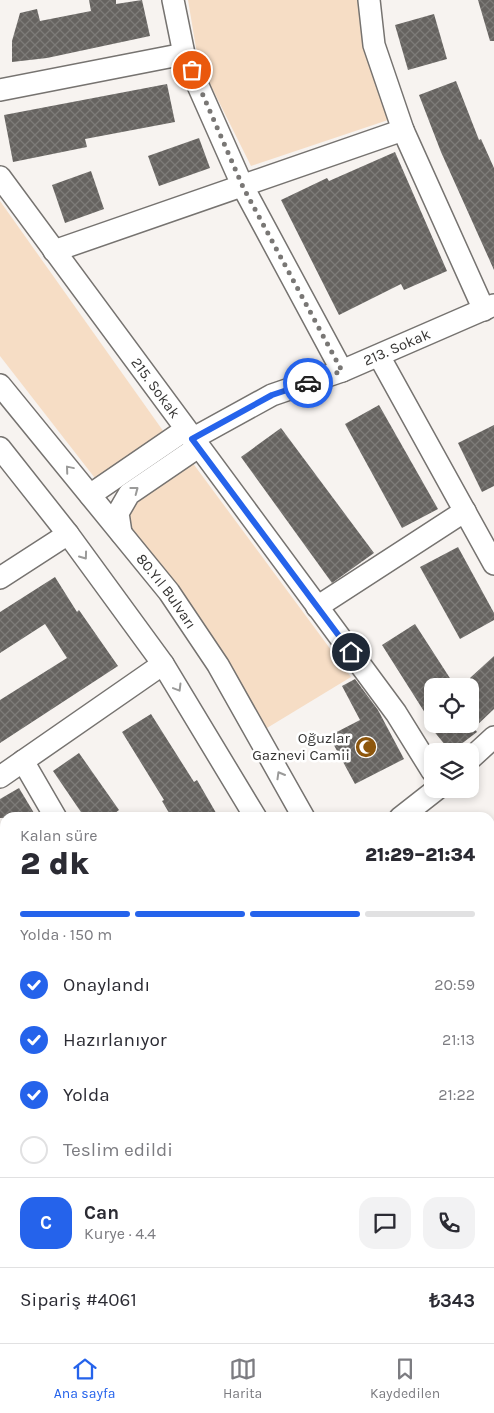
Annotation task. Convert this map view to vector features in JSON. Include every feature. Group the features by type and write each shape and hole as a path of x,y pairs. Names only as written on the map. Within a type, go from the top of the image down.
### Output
{"street":[{"path":"173,0 184,54 243,187 342,371"},
{"path":"369,0 374,44 403,130 489,308"},
{"path":"0,90 184,54"},
{"path":"54,251 403,130"},
{"name":"215. Sokak","path":"0,177 191,439 396,713 424,758"},
{"name":"213. Sokak","path":"90,495 272,395 342,371 489,308"},
{"path":"379,356 494,564"},
{"name":"80.Yıl Bulvarı","path":"0,385 169,592 218,664 301,812"},
{"name":"213. Sokak","path":"121,533 118,513 129,494 191,439"},
{"path":"0,448 68,534 163,664 252,812"},
{"path":"317,607 465,511"},
{"path":"0,578 68,534"},
{"path":"0,777 163,664"},
{"path":"479,753 492,744"},
{"path":"23,761 53,812"},
{"path":"408,812 426,798"}],"shaded area":[{"path":"188,0 358,0 369,56 391,119 251,166 198,60"},
{"path":"0,201 166,435 98,482 0,356"},
{"path":"192,462 351,677 267,728 125,521 131,505"}],"building":[{"path":"89,0 116,0 116,4 142,0 150,36 47,58 12,62 12,41 20,13 37,9 40,21 91,11"},
{"path":"478,0 494,0 494,41 490,41"},
{"path":"434,14 447,59 408,70 395,25"},
{"path":"456,81 479,140 481,139 494,168 494,270 441,152 419,95"},
{"path":"167,84 175,122 85,139 87,147 13,162 4,115"},
{"path":"199,138 210,168 159,186 148,156"},
{"path":"395,152 447,271 404,290 401,284 339,315 281,200 327,178 329,181"},
{"path":"91,171 104,209 65,223 52,185"},
{"path":"379,405 438,509 402,528 345,424"},
{"path":"494,425 494,486 482,492 458,443"},
{"path":"281,428 374,553 332,583 241,457"},
{"path":"458,547 494,613 494,620 460,639 420,567"},
{"path":"55,577 77,612 79,610 118,666 0,743 0,700 67,658 45,624 0,653 0,612"},
{"path":"415,624 450,678 424,678 424,711 382,645"},
{"path":"494,656 494,709 479,723 479,678 470,678"},
{"name":"Oğuzlar Gaznevi Camii","path":"355,679 378,710 404,759 355,784 329,736 360,720 342,686"},
{"path":"151,714 194,782 197,780 216,812 168,812 162,801 164,800 122,732"},
{"path":"435,733 476,733 463,743 443,743"},
{"path":"79,753 119,810 116,812 81,812 53,771"},
{"path":"19,788 33,812 0,812 0,799"}],"way so far":[{"path":"192,70 243,187 342,371 308,383"}],"place":[{"name":"Oğuzlar Gaznevi Camii","path":"366,747"}],"route":[{"path":"308,383 272,395 192,439 351,652"}]}
